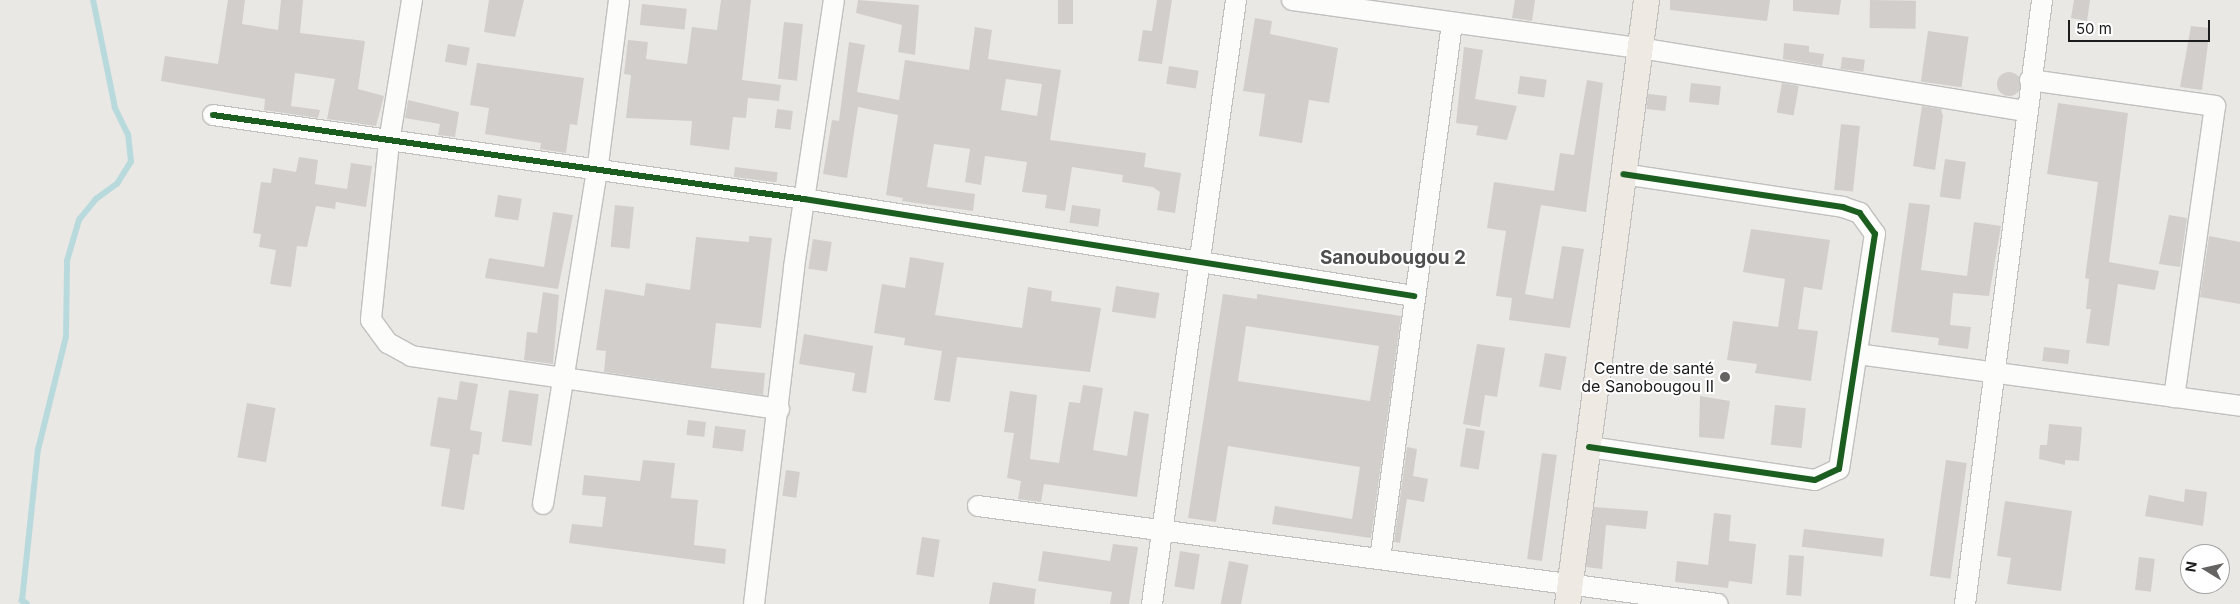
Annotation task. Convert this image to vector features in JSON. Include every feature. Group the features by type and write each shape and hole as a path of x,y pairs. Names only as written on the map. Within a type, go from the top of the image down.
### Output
{"main road":[{"path":"1568,593 1589,447 1646,0"}],"street":[{"path":"412,0 389,142 371,320 388,343 411,356 779,409"},
{"path":"543,504 597,172 619,0"},
{"path":"754,604 804,199 834,0"},
{"path":"1152,604 1236,0"},
{"path":"1292,0 1452,24 1640,48 2026,111"},
{"path":"1965,604 1996,373 2026,111 2042,0"},
{"path":"1380,560 1452,24"},
{"path":"2030,80 2215,106 2174,396"},
{"path":"213,114 597,172 804,199 1414,296"},
{"path":"1589,447 1814,480 1839,469 1875,234 1860,213 1623,174"},
{"path":"1857,354 2240,406"},
{"path":"978,506 1161,533 1380,560 1568,593 1718,604"}],"building":[{"path":"228,0 245,0 242,24 278,30 281,0 303,0 300,33 365,41 358,89 384,96 376,126 327,119 335,79 295,73 291,106 320,110 318,118 264,110 265,99 161,81 165,56 218,64"},
{"path":"489,0 524,0 515,37 484,32"},
{"path":"721,0 751,0 742,80 781,85 779,101 748,98 746,118 733,117 729,150 690,145 692,121 626,118 631,75 624,74 628,40 648,42 646,59 687,64 692,27 717,30"},
{"path":"858,0 919,5 915,55 898,52 902,25 856,13"},
{"path":"1058,0 1073,0 1073,24 1058,24"},
{"path":"1157,0 1172,0 1162,64 1138,61 1143,30 1152,31"},
{"path":"1515,0 1535,0 1532,21 1512,18"},
{"path":"1670,0 1770,0 1767,21 1670,10"},
{"path":"1793,0 1841,0 1839,15 1793,11"},
{"path":"1870,0 1916,1 1916,29 1870,28"},
{"path":"2074,0 2090,0 2087,21 2071,18"},
{"path":"642,4 687,9 685,30 640,25"},
{"path":"1255,18 1272,21 1270,34 1338,48 1329,103 1309,100 1302,143 1259,136 1265,94 1243,91"},
{"path":"784,22 803,24 797,81 778,79"},
{"path":"2191,26 2210,28 2202,90 2180,87"},
{"path":"975,27 992,30 988,59 1061,70 1050,140 1146,153 1144,167 1181,173 1175,213 1157,210 1160,192 1153,187 1122,182 1123,175 1072,167 1065,211 1045,208 1047,195 1022,192 1027,162 985,156 981,185 965,182 970,149 934,144 927,187 975,194 973,211 902,201 903,198 886,195 898,115 858,107 847,178 823,174 832,120 839,121 849,42 865,45 857,92 899,100 905,60 969,70","holes":["1006,79 1042,84 1037,116 1001,110"]},
{"path":"1928,31 1969,37 1962,87 1921,82"},
{"path":"1784,43 1809,46 1809,52 1824,54 1822,66 1783,59"},
{"path":"448,44 470,48 467,66 445,62"},
{"path":"1464,47 1483,50 1475,99 1517,106 1507,140 1476,135 1478,126 1456,123"},
{"path":"1842,57 1865,60 1863,72 1841,69"},
{"path":"477,63 584,78 577,125 570,124 566,153 540,149 541,143 485,134 489,108 470,105"},
{"path":"1169,66 1199,71 1196,88 1166,84"},
{"path":"2009,72 2014,73 2020,79 2020,89 2014,95 2009,96 2004,95 1998,89 1997,84 1998,79 2004,73"},
{"path":"1520,76 1547,80 1544,98 1517,94"},
{"path":"1587,80 1603,83 1586,212 1541,205 1525,294 1553,299 1562,246 1584,249 1570,328 1509,320 1512,298 1496,296 1506,231 1487,228 1494,182 1554,191 1560,153 1574,155"},
{"path":"1691,83 1721,86 1719,105 1689,102"},
{"path":"1782,83 1799,86 1794,115 1777,113"},
{"path":"1648,94 1667,96 1665,111 1646,109"},
{"path":"408,100 459,112 455,137 438,135 440,124 405,118"},
{"path":"2058,103 2128,113 2109,262 2159,271 2155,290 2118,284 2109,346 2086,343 2091,309 2086,309 2089,279 2085,278 2098,182 2047,174"},
{"path":"1922,106 1941,109 1943,116 1935,170 1913,166"},
{"path":"777,109 793,111 791,130 775,128"},
{"path":"1841,124 1860,126 1853,192 1834,190"},
{"path":"299,157 318,160 315,184 347,189 351,163 372,166 366,207 336,202 335,209 316,206 307,247 297,246 291,287 270,284 276,250 259,247 261,234 253,233 261,182 271,183 273,168 296,172"},
{"path":"1945,159 1966,162 1961,200 1940,197"},
{"path":"735,167 778,172 776,182 734,177"},
{"path":"498,195 522,199 518,220 495,217"},
{"path":"1909,203 1930,205 1921,270 1967,276 1974,222 2001,226 1989,296 1953,293 1950,325 1971,327 1968,349 1938,345 1939,338 1891,332"},
{"path":"615,205 634,207 630,249 611,247"},
{"path":"1072,205 1101,209 1098,227 1069,223"},
{"path":"553,212 573,215 558,289 485,278 489,258 544,267"},
{"path":"2169,215 2187,218 2180,267 2159,264"},
{"path":"1751,229 1830,240 1822,290 1804,287 1798,329 1818,331 1811,381 1755,373 1757,364 1727,360 1733,321 1778,327 1785,279 1743,272"},
{"path":"749,236 772,238 761,328 716,323 711,368 765,373 763,395 604,372 606,351 596,350 605,289 644,296 646,283 690,290 696,237 749,242"},
{"path":"2209,236 2240,242 2240,304 2200,297"},
{"path":"813,239 832,242 827,272 808,269"},
{"path":"910,257 944,263 935,315 1022,328 1028,287 1052,291 1051,301 1101,308 1090,372 957,357 950,402 934,400 942,351 904,345 905,338 874,333 882,284 905,288"},
{"path":"1116,286 1159,293 1155,319 1112,312"},
{"path":"543,292 559,295 553,364 524,360 527,332 537,333"},
{"path":"1223,294 1257,299 1257,294 1401,316 1371,538 1272,524 1275,506 1352,519 1360,467 1228,446 1216,522 1188,518","holes":["1246,326 1379,346 1370,401 1238,381"]},
{"path":"804,334 873,346 866,393 852,391 855,373 799,364"},
{"path":"1477,344 1505,348 1497,397 1485,395 1480,427 1463,424"},
{"path":"2044,347 2070,350 2068,364 2042,361"},
{"path":"1545,353 1567,357 1561,390 1539,386"},
{"path":"460,381 478,384 470,430 482,432 479,455 473,454 464,510 441,506 450,449 430,446 438,397 457,400"},
{"path":"1083,385 1103,388 1093,450 1127,456 1134,411 1149,414 1137,497 1044,484 1041,502 1018,499 1021,481 1007,478 1014,433 1004,432 1010,391 1037,395 1030,459 1059,463 1069,402 1080,403"},
{"path":"509,390 539,394 531,446 502,441"},
{"path":"1700,396 1730,401 1724,439 1699,437"},
{"path":"247,403 276,408 266,462 237,457"},
{"path":"1775,405 1806,408 1802,448 1771,445"},
{"path":"688,420 706,422 704,437 686,435"},
{"path":"2049,424 2082,427 2079,461 2065,460 2065,465 2039,459 2040,445 2047,445"},
{"path":"715,426 746,430 743,452 712,448"},
{"path":"1466,428 1485,431 1479,469 1460,467"},
{"path":"1407,447 1417,449 1413,476 1428,479 1424,502 1407,499 1400,543 1394,542"},
{"path":"1542,453 1557,455 1542,561 1527,559"},
{"path":"643,460 675,463 671,498 698,500 694,545 726,549 725,564 569,543 572,524 602,527 606,497 582,495 584,475 640,481"},
{"path":"1946,460 1967,463 1951,579 1930,576"},
{"path":"786,470 800,472 796,498 782,496"},
{"path":"2185,489 2207,492 2203,526 2145,516 2149,495 2184,502"},
{"path":"2005,501 2072,511 2061,591 2007,584 2011,558 1997,556"},
{"path":"1594,507 1648,511 1646,529 1606,525 1602,569 1586,567"},
{"path":"1714,513 1731,515 1729,541 1756,544 1752,584 1729,581 1728,588 1675,582 1677,561 1708,565"},
{"path":"1804,529 1884,539 1882,557 1802,547"},
{"path":"922,537 940,540 934,577 916,575"},
{"path":"1113,544 1138,547 1129,604 1110,604 1112,592 1038,581 1043,551 1110,561"},
{"path":"1180,551 1200,554 1194,590 1174,587"},
{"path":"1789,555 1804,556 1801,596 1786,595"},
{"path":"2139,557 2155,559 2151,592 2135,590"},
{"path":"1229,561 1249,565 1241,604 1221,604"},
{"path":"993,582 1036,589 1034,604 989,604"}],"waterway":[{"path":"27,604 22,601 38,450 66,337 67,261 79,220 96,199 117,184 131,162 128,135 115,108 93,0"}],"cycle path":[{"path":"213,115 804,199 1414,296"},
{"path":"1589,447 1815,480 1839,469 1875,234 1860,213 1843,207 1623,174"}],"place":[{"name":"Centre de santé de Sanobougou II","path":"1725,377"}],"district":[{"name":"Sanoubougou 2","path":"1393,258"}]}
